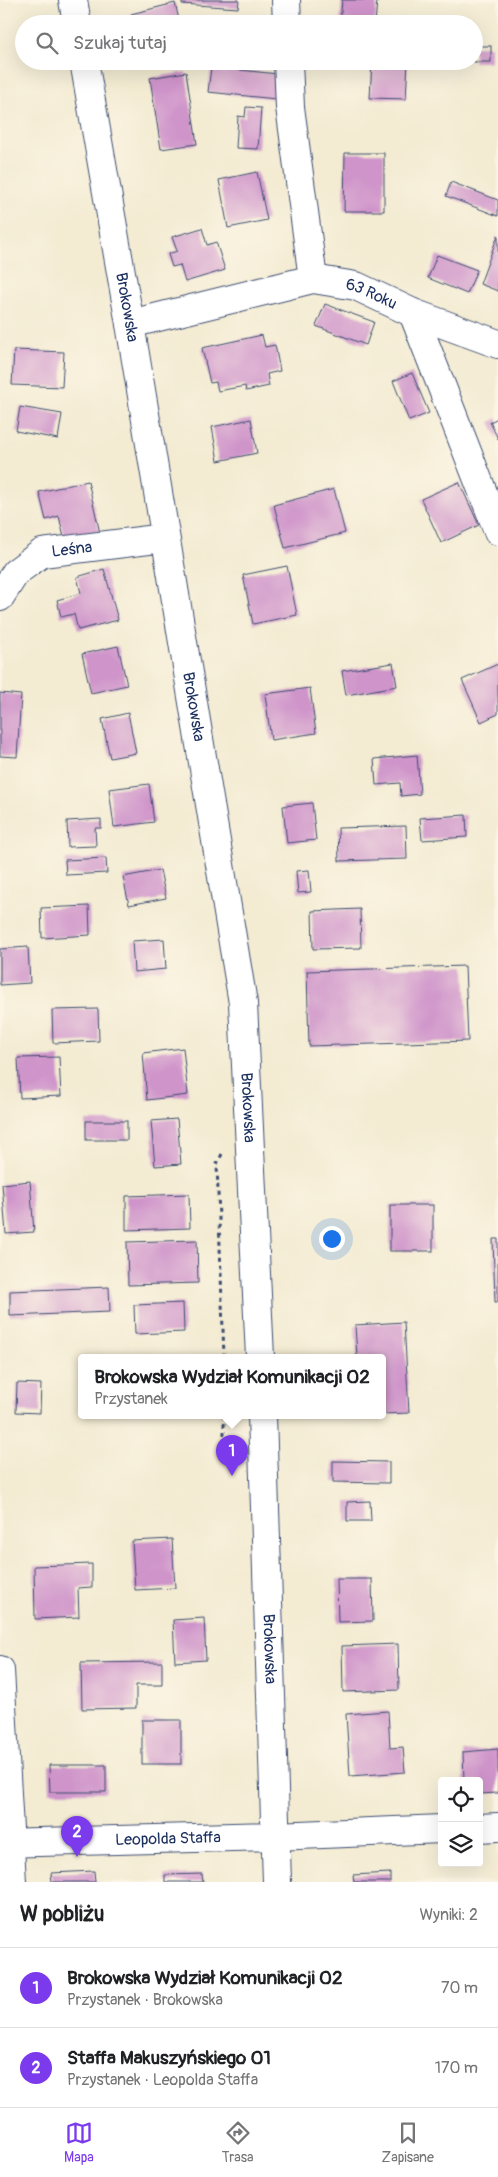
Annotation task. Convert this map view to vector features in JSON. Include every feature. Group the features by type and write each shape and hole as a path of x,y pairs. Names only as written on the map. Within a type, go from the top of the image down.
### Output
{"street":[{"path":"73,0 76,15"},
{"path":"286,0 287,15"},
{"name":"Brokowska","path":"86,70 130,324 243,1003 260,1354"},
{"path":"130,324 313,279 290,107 288,70"},
{"name":"63 Roku","path":"313,279 356,286 413,313 498,531"},
{"path":"413,313 498,344"},
{"name":"Leśna","path":"0,597 16,572 42,553 165,538"},
{"name":"Brokowska","path":"262,1419 277,1882"},
{"path":"0,1670 5,1843 12,1882"},
{"path":"483,1828 498,1827"},
{"name":"Leopolda Staffa","path":"5,1843 275,1836 438,1829"}],"path":[{"path":"224,1354 217,1164 226,1148"}],"building":[{"path":"182,0 239,0 238,8 182,4"},
{"path":"342,0 377,0 376,15 341,15"},
{"path":"175,3 178,15 131,15"},
{"path":"483,46 491,46 491,62 483,62"},
{"path":"211,70 240,70 278,74 276,99 208,92"},
{"path":"372,70 408,70 406,99 370,98"},
{"path":"186,72 197,144 161,149 150,78"},
{"path":"246,107 261,108 258,149 236,148 238,116 245,117"},
{"path":"345,153 384,153 384,211 344,211"},
{"path":"257,172 267,220 228,228 219,180"},
{"path":"451,182 498,200 498,216 446,196"},
{"path":"202,228 207,245 216,242 225,270 185,282 180,265 172,267 168,254 177,251 172,237"},
{"path":"498,235 498,291 480,284"},
{"path":"437,255 477,270 467,294 428,278"},
{"path":"325,304 374,322 366,345 316,326"},
{"path":"262,335 265,347 275,345 280,371 267,374 269,386 246,391 245,386 218,391 216,382 210,383 202,348"},
{"path":"14,350 64,352 62,387 12,385"},
{"path":"412,373 429,413 409,421 393,381"},
{"path":"20,407 62,414 58,439 16,431"},
{"path":"498,418 498,439 490,422"},
{"path":"251,419 257,453 218,461 212,427"},
{"path":"88,481 100,533 65,542 59,516 46,520 39,492"},
{"path":"459,482 479,525 441,543 421,499"},
{"path":"334,489 345,533 285,548 274,505"},
{"path":"287,566 297,615 253,624 243,575"},
{"path":"104,569 118,620 78,630 74,614 61,617 57,600 81,593 77,577"},
{"path":"118,646 127,685 91,693 82,654"},
{"path":"393,663 397,686 346,695 342,671"},
{"path":"498,664 498,714 481,722 462,680"},
{"path":"310,688 316,733 271,740 265,694"},
{"path":"0,693 21,695 17,757 0,756"},
{"path":"128,713 136,753 110,758 102,719"},
{"path":"417,755 420,794 401,796 400,783 376,785 374,759"},
{"path":"149,784 154,822 114,827 109,789"},
{"path":"312,803 316,840 287,843 283,806"},
{"path":"466,815 467,837 422,840 420,818"},
{"path":"101,819 101,828 95,828 96,846 68,847 67,821"},
{"path":"406,826 407,859 339,861 338,828"},
{"path":"106,858 107,873 66,875 65,860"},
{"path":"160,870 166,898 129,905 123,877"},
{"path":"309,870 311,892 298,893 296,871"},
{"path":"89,906 90,935 42,938 41,908"},
{"path":"360,909 361,948 313,949 312,911"},
{"path":"164,939 166,969 134,972 132,941"},
{"path":"28,947 30,983 0,985 0,949"},
{"path":"465,966 468,1041 309,1046 307,971"},
{"path":"98,1009 99,1041 53,1043 52,1010"},
{"path":"183,1048 188,1095 147,1100 143,1053"},
{"path":"59,1057 61,1096 20,1098 18,1058"},
{"path":"177,1119 181,1164 155,1166 151,1121"},
{"path":"86,1121 127,1121 127,1140 86,1140"},
{"path":"30,1181 34,1232 6,1234 2,1184"},
{"path":"189,1194 190,1228 126,1230 126,1196"},
{"path":"390,1205 433,1205 433,1251 390,1251"},
{"path":"493,1239 498,1239 498,1302 495,1302"},
{"path":"197,1240 198,1283 128,1285 127,1242"},
{"path":"109,1287 110,1312 10,1316 10,1291"},
{"path":"183,1303 184,1332 135,1334 134,1305"},
{"path":"404,1322 409,1413 386,1414 386,1354 357,1354 355,1325"},
{"path":"17,1383 41,1384 40,1413 16,1412"},
{"path":"333,1461 389,1462 389,1483 333,1482"},
{"path":"370,1501 371,1521 347,1521 347,1502"},
{"path":"172,1539 175,1588 135,1590 132,1541"},
{"path":"92,1564 92,1587 78,1588 79,1617 35,1619 34,1566"},
{"path":"337,1579 372,1579 373,1621 338,1622"},
{"path":"204,1618 206,1660 175,1662 173,1620"},
{"path":"398,1644 399,1690 343,1692 342,1646"},
{"path":"162,1662 162,1685 136,1685 136,1708 82,1709 81,1663"},
{"path":"388,1711 390,1748 403,1747 405,1772 350,1776 346,1714"},
{"path":"142,1720 181,1720 181,1764 142,1764"},
{"path":"498,1749 498,1793 483,1794 483,1777 464,1777 463,1752"},
{"path":"49,1765 106,1765 106,1792 50,1792"},
{"path":"94,1871 95,1882 52,1882 51,1873"},
{"path":"390,1873 390,1882 354,1882 353,1875"},
{"path":"202,1874 203,1882 165,1882 165,1875"}],"place":[{"name":"Brokowska Wydział Komunikacji 02","path":"232,1476"},
{"name":"Staffa Makuszyńskiego 01","path":"77,1857"}]}
